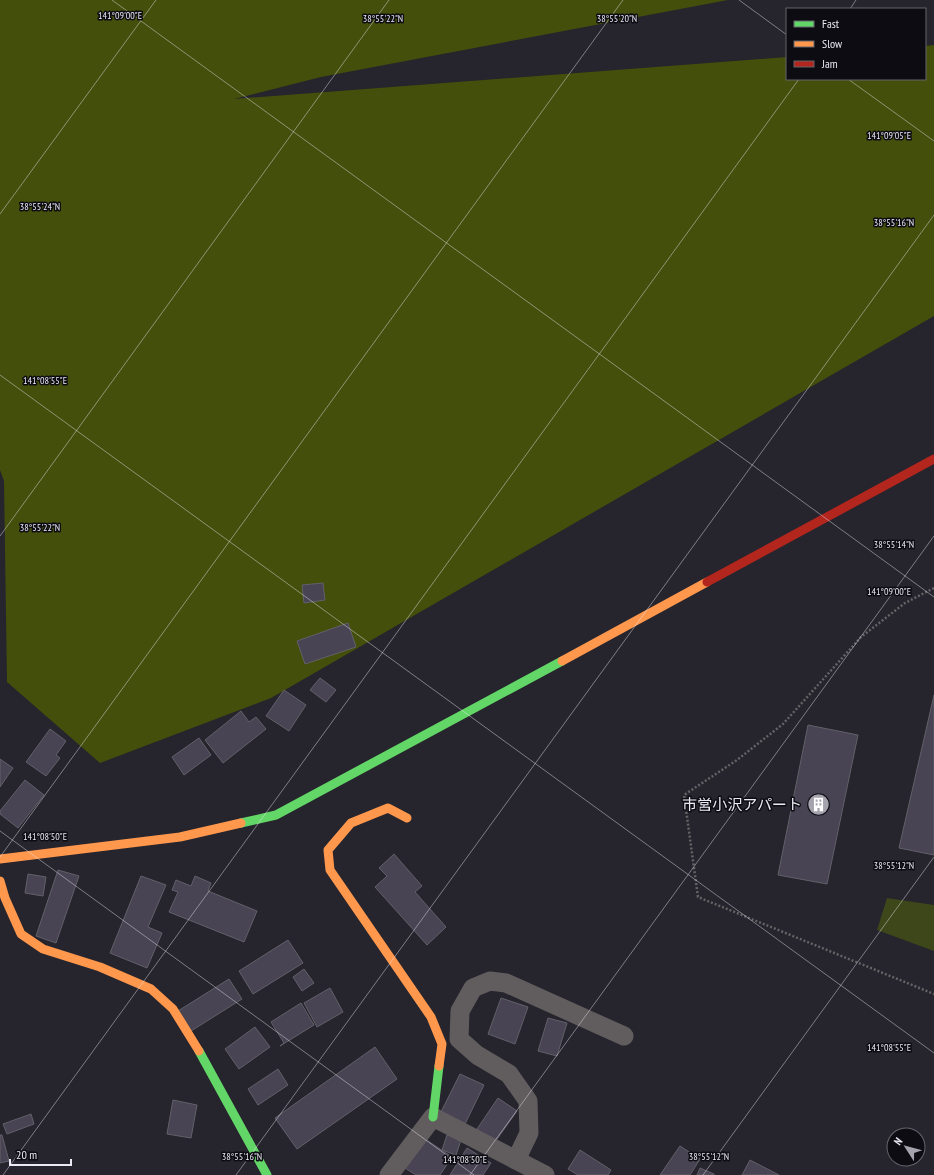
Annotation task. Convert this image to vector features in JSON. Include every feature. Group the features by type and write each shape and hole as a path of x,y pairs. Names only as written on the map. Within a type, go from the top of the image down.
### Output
{"street":[{"path":"0,860 180,837 276,815 934,459"},
{"path":"389,1175 433,1117 442,1044 431,1017 330,870 328,850 351,823 388,808 407,818"},
{"path":"0,881 5,898 21,934 43,949 100,967 151,989 173,1009 203,1057 267,1175"},
{"path":"516,1160 529,1133 528,1101 509,1074 477,1055 459,1039 460,1011 473,988 490,981 506,983 624,1036"},
{"path":"433,1117 545,1175"}],"path":[{"path":"934,588 905,603 861,637 783,724 737,760 684,795 698,897 934,994"}],"green space":[{"path":"0,0 728,0 321,77 234,99 786,57 786,80 926,80 926,46 934,45 934,316 271,698 100,763 7,682 4,481 0,470"},
{"path":"887,898 934,905 934,951 877,930"}],"building":[{"path":"323,583 325,600 304,603 302,585"},
{"path":"348,623 356,647 305,664 297,641"},
{"path":"320,678 336,690 326,702 310,690"},
{"path":"284,690 306,705 289,731 266,716"},
{"path":"934,695 934,855 899,848"},
{"path":"241,711 249,722 256,717 266,729 223,763 205,740"},
{"name":"市営小沢アパート","path":"808,725 858,735 827,884 778,875"},
{"path":"50,729 66,741 56,755 60,758 46,776 26,762"},
{"path":"199,738 211,755 184,775 172,757"},
{"path":"0,759 13,768 0,787"},
{"path":"25,780 44,795 18,828 0,814 0,811"},
{"path":"394,854 422,886 415,892 446,927 427,945 375,887 387,876 379,868"},
{"path":"58,870 79,876 56,943 36,936"},
{"path":"28,874 46,877 43,896 25,893"},
{"path":"141,876 166,885 148,927 162,933 147,968 110,953"},
{"path":"195,876 211,883 208,891 257,911 244,942 169,912 178,892 172,890 176,880 191,886"},
{"path":"288,940 303,963 253,994 239,971"},
{"path":"304,969 314,983 302,991 293,977"},
{"path":"229,979 242,999 191,1031 178,1011"},
{"path":"330,988 343,1012 317,1027 304,1003"},
{"path":"501,998 528,1007 515,1044 488,1034"},
{"path":"301,1003 314,1025 280,1046 284,1043 271,1022"},
{"path":"548,1018 567,1023 557,1056 538,1051"},
{"path":"255,1027 270,1047 239,1069 225,1049"},
{"path":"375,1047 397,1079 297,1149 275,1118"},
{"path":"278,1069 288,1085 258,1105 248,1089"},
{"path":"460,1074 484,1085 465,1124 441,1112"},
{"path":"498,1098 517,1111 495,1142 477,1129"},
{"path":"173,1100 197,1105 191,1138 167,1134"},
{"path":"31,1114 34,1124 7,1134 3,1124"},
{"path":"0,1135 2,1135 9,1161 0,1163"},
{"path":"447,1135 461,1140 456,1155 442,1150"},
{"path":"425,1139 452,1157 440,1175 416,1175 405,1168"},
{"path":"680,1146 700,1159 690,1175 660,1175"},
{"path":"467,1148 491,1163 483,1175 450,1175"},
{"path":"580,1150 611,1170 608,1175 578,1175 568,1169"},
{"path":"750,1160 779,1175 742,1175"},
{"path":"700,1168 714,1174 714,1175 697,1175"}],"traffic: fast":[{"path":"241,823 276,815 562,661"},
{"path":"199,1051 267,1175"},
{"path":"433,1117 439,1066"}],"traffic: slow":[{"path":"562,661 707,582"},
{"path":"407,818 388,808 351,823 328,850 330,870 431,1017 442,1044 439,1066"},
{"path":"0,859 180,837 241,823"},
{"path":"0,881 5,898 21,934 43,949 100,967 151,989 173,1009 199,1051"}],"traffic: jam":[{"path":"707,582 934,459"}],"place":[{"name":"市営小沢アパート","path":"818,805"}]}
